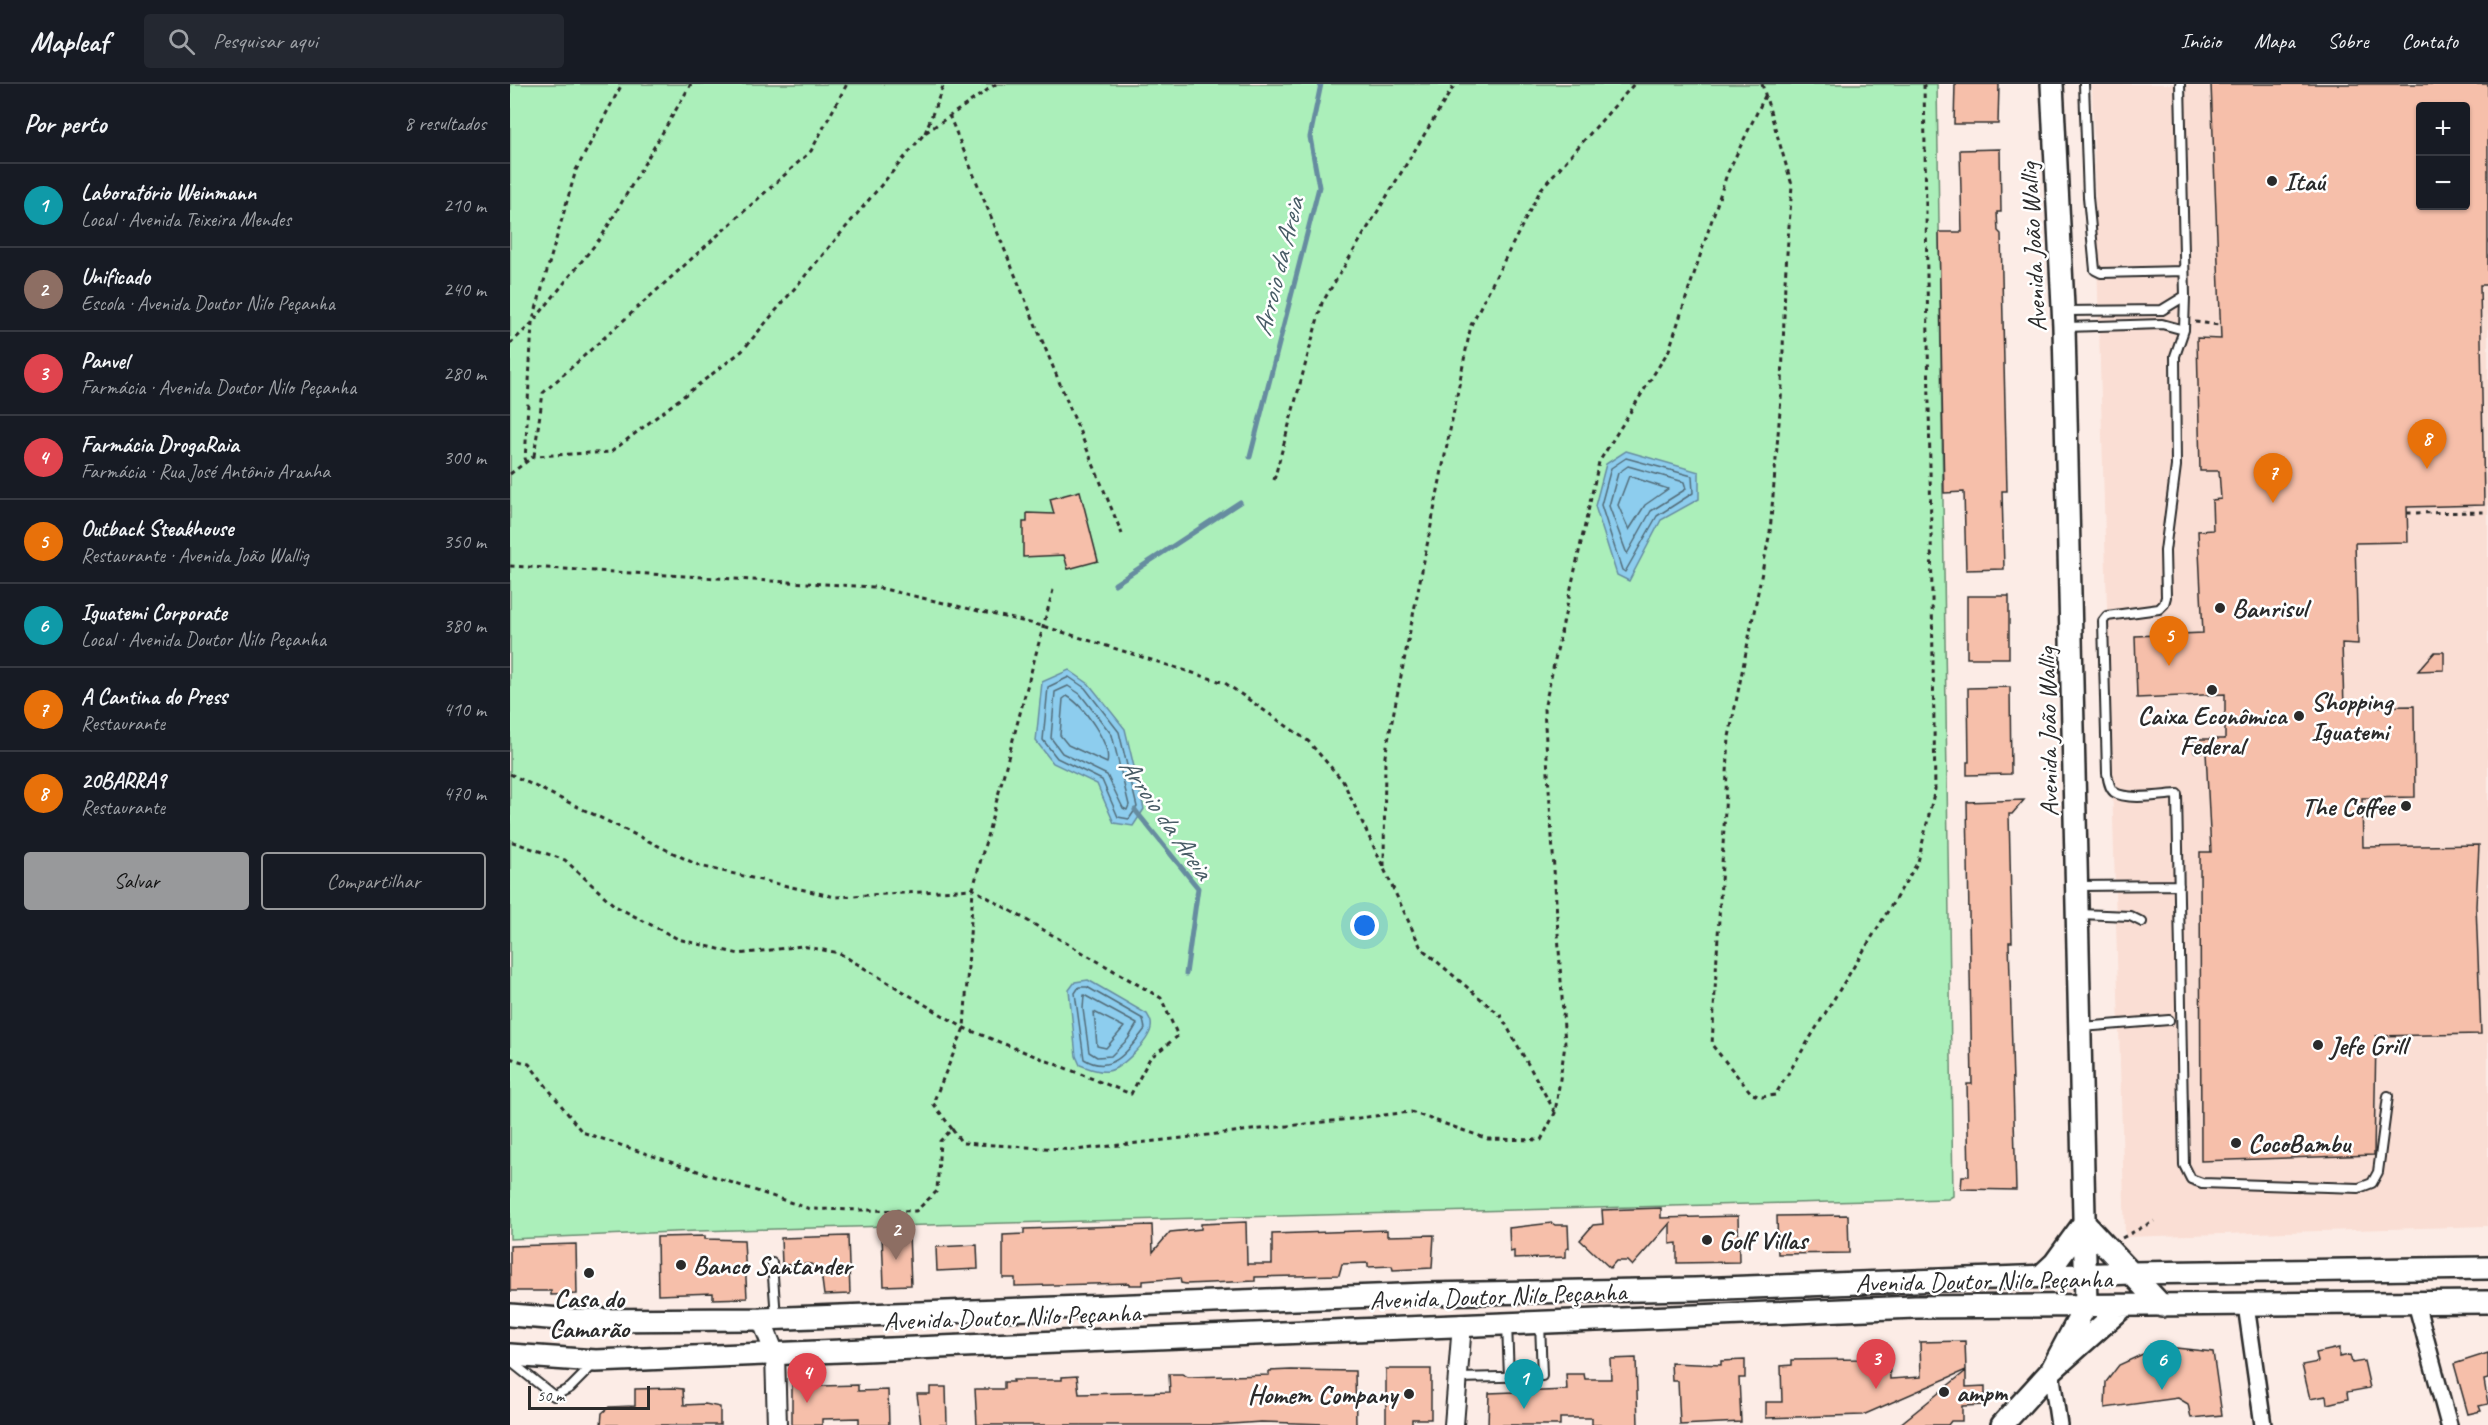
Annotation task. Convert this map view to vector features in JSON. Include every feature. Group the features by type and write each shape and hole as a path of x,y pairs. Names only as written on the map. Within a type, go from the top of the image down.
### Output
{"main road":[{"name":"Avenida João Wallig","path":"2052,84 2064,319 2086,1305"},
{"path":"2041,1276 2055,1263 2084,1223 2105,1248 2162,1306"},
{"name":"Avenida Doutor Nilo Peçanha","path":"510,1315 573,1320 769,1319 2041,1276 2488,1268"},
{"path":"1462,1324 1480,1305 1505,1293"},
{"name":"Avenida Doutor Nilo Peçanha","path":"510,1355 596,1361 1915,1307 2488,1302"},
{"path":"2051,1371 2086,1305"},
{"path":"2061,1306 2062,1347"},
{"path":"2002,1425 2051,1371 2124,1306"}],"street":[{"path":"2416,1303 2448,1425"},
{"path":"2246,1305 2263,1425"},
{"path":"769,1319 775,1354 777,1425"},
{"path":"1454,1425 1462,1324"},
{"path":"2051,1371 2059,1425"}],"lane":[{"path":"2084,84 2088,197 2095,270 2101,273 2183,271"},
{"path":"2180,84 2184,330 2175,356 2176,466 2165,551 2164,604 2152,612 2107,616 2103,621 2109,785 2115,793 2132,796 2177,794 2184,1165 2191,1179 2202,1183 2359,1188 2372,1183 2378,1172 2388,1096"},
{"path":"2064,319 2162,310 2185,296"},
{"path":"2064,319 2162,324 2184,330"},
{"path":"2078,886 2179,885"},
{"path":"2079,914 2130,916 2142,922"},
{"path":"2081,1027 2169,1020"},
{"path":"769,1319 772,1263"},
{"path":"1458,1378 1542,1376 1540,1321"},
{"path":"1507,1322 1509,1377"},
{"path":"510,1362 554,1396 570,1388 596,1361"}],"path":[{"path":"525,463 532,322 576,170 622,84"},
{"path":"510,344 532,322 602,236 691,84"},
{"path":"534,456 543,393 811,151 847,84"},
{"path":"925,133 944,84"},
{"path":"510,474 534,456 611,452 742,351 925,133 996,84"},
{"path":"1274,480 1322,303 1455,84"},
{"path":"1384,867 1384,756 1471,325 1541,189 1634,84"},
{"path":"1762,84 1792,185 1785,281 1782,386 1770,532 1729,737 1712,1045 1752,1094 1762,1097 1775,1095 1918,862 1935,789 1924,84"},
{"path":"1053,590 973,889 964,1028 933,1103 962,1143 1076,1150 1411,1112 1488,1139 1541,1140 1555,1113 1565,1045 1544,709 1599,462 1669,350 1727,174 1765,96"},
{"path":"949,115 1122,534"},
{"path":"2407,513 2488,512"},
{"path":"510,566 875,587 1043,626 1225,683 1308,741 1343,781 1421,948 1501,1016 1555,1113"},
{"path":"510,774 700,866 835,897 973,889 1161,998 1178,1036 1150,1058 1131,1094 964,1028 839,953 802,946 739,954 678,939 615,906 566,860 510,840"},
{"path":"510,1058 529,1064 582,1132 810,1209 916,1210 937,1191 940,1141 952,1129"},
{"path":"2105,1248 2154,1221"}],"shaded area":[{"name":"Shopping Iguatemi","path":"2092,84 2488,84 2488,1226 2125,1237"}],"green space":[{"path":"510,84 1937,84 1953,1196 1948,1199 697,1231 510,1239"}],"water":[{"path":"1626,451 1699,472 1699,499 1661,520 1629,581 1617,575 1595,506 1606,464"},
{"path":"1069,670 1089,684 1125,729 1144,809 1133,826 1114,823 1097,784 1053,763 1036,741 1042,682"},
{"path":"1088,980 1147,1014 1151,1022 1149,1033 1140,1047 1127,1060 1108,1071 1098,1071 1080,1065 1076,1056 1069,990 1075,982"}],"building":[{"path":"1955,84 1999,84 1998,124 1954,124"},
{"path":"2211,84 2488,84 2488,285 2480,285 2484,505 2407,507 2408,542 2355,543 2358,644 2342,643 2344,707 2414,706 2415,797 2362,798 2363,847 2479,845 2476,906 2481,1034 2376,1036 2374,1155 2201,1161 2200,852 2211,852 2206,752 2194,752 2194,739 2225,739 2225,694 2137,698 2135,636 2203,633 2198,531 2213,530 2212,500 2221,499 2219,471 2200,471 2197,338 2221,339"},
{"path":"2000,149 2001,212 1997,212 1998,231 2001,234 2007,491 2002,491 2004,569 1966,570 1964,492 1944,493 1939,232 1962,232 1960,150"},
{"path":"1080,491 1098,561 1068,569 1064,555 1023,557 1023,522 1027,522 1027,513 1054,514 1050,499"},
{"path":"1967,596 2009,596 2009,658 1967,658"},
{"path":"2435,652 2444,652 2444,670 2418,671"},
{"path":"2010,687 2011,774 1967,775 1967,762 1969,762 1968,688"},
{"path":"2024,800 2012,814 2009,814 2012,942 2009,942 2016,1190 1961,1189 1962,1176 1969,1176 1967,1084 1972,1084 1967,802"},
{"path":"1661,1208 1661,1218 1738,1216 1739,1262 1677,1263 1677,1243 1670,1244 1670,1223 1632,1266 1627,1261 1616,1261 1610,1268 1580,1240 1593,1225 1603,1224 1602,1210"},
{"path":"1848,1215 1849,1253 1778,1254 1777,1216"},
{"path":"1246,1222 1247,1264 1272,1264 1272,1234 1387,1230 1387,1236 1434,1235 1432,1268 1393,1270 1392,1266 1368,1267 1368,1263 1342,1264 1339,1275 1255,1277 1255,1281 1186,1284 1181,1283 1180,1278 1143,1281 1143,1285 1129,1285 1129,1283 1015,1286 1015,1278 1003,1278 1003,1235 1024,1234 1024,1229 1152,1225 1153,1252 1170,1232 1201,1229 1201,1224"},
{"path":"1552,1223 1568,1225 1569,1248 1566,1249 1566,1257 1514,1259 1514,1251 1510,1252 1509,1228"},
{"path":"909,1233 911,1285 884,1286 882,1235"},
{"path":"705,1236 705,1239 744,1240 747,1298 713,1299 713,1293 658,1295 657,1237"},
{"path":"848,1236 850,1294 824,1295 821,1272 811,1264 782,1265 781,1238"},
{"path":"576,1244 577,1294 551,1295 551,1291 510,1291 510,1246"},
{"path":"977,1245 978,1269 937,1271 936,1247"},
{"path":"1965,1341 1966,1370 1863,1415 1766,1418 1766,1402 1782,1402 1781,1366 1792,1365 1792,1360 1861,1359 1861,1350 1889,1349 1890,1379 1921,1377 1920,1342"},
{"path":"2176,1348 2213,1352 2222,1415 2191,1418 2188,1404 2178,1398 2105,1408 2106,1382 2119,1365 2143,1354"},
{"path":"2339,1348 2339,1357 2350,1355 2352,1363 2364,1361 2370,1388 2347,1392 2348,1399 2327,1404 2326,1396 2310,1399 2302,1365 2318,1362 2316,1353"},
{"path":"2488,1353 2488,1379 2484,1380 2488,1404 2479,1406 2481,1411 2468,1414 2454,1364"},
{"path":"1636,1358 1638,1425 1592,1425 1592,1418 1560,1418 1560,1425 1488,1425 1489,1393 1567,1390 1566,1374 1584,1374 1585,1379 1611,1379 1610,1359"},
{"path":"1745,1360 1745,1378 1739,1378 1741,1422 1680,1425 1678,1381 1672,1381 1671,1363 1721,1365 1721,1361"},
{"name":"Homem Company","path":"1386,1369 1431,1369 1431,1419 1412,1419 1412,1425 1386,1425"},
{"path":"1269,1371 1355,1371 1356,1425 1261,1422 1216,1425 977,1425 975,1389 1004,1389 1004,1382 1013,1382 1013,1380 1062,1380 1062,1377 1077,1376 1079,1394 1170,1392 1169,1374 1182,1374 1188,1377 1269,1375"},
{"path":"1966,1371 1966,1387 1985,1386 1985,1405 1962,1406 1962,1421 1951,1421 1948,1425 1899,1425"},
{"path":"792,1381 821,1381 821,1386 858,1385 858,1391 888,1390 889,1425 859,1425 859,1418 822,1419 822,1425 792,1425"},
{"path":"930,1387 946,1387 947,1425 921,1425 917,1394 930,1394"},
{"path":"635,1389 683,1389 684,1405 705,1404 720,1407 720,1425 601,1425 602,1413 609,1407 635,1406"}],"waterway":[{"name":"Arroio da Areia","path":"1250,457 1319,187 1310,137 1321,84"},
{"name":"Arroio da Areia","path":"1115,584 1240,502"},
{"name":"Arroio da Areia","path":"1135,810 1198,888 1186,974"}],"place":[{"name":"Itaú","path":"2272,181"},
{"name":"20BARRA9","path":"2427,469"},
{"name":"A Cantina do Press","path":"2273,503"},
{"name":"Banrisul","path":"2220,608"},
{"name":"Outback Steakhouse","path":"2169,666"},
{"name":"Caixa Econômica Federal","path":"2212,690"},
{"name":"Shopping Iguatemi","path":"2299,716"},
{"name":"The Coffee","path":"2406,806"},
{"name":"Jefe Grill","path":"2318,1045"},
{"name":"CocoBambu","path":"2236,1143"},
{"name":"Golf Villas","path":"1707,1240"},
{"name":"Unificado","path":"896,1260"},
{"name":"Banco Santander","path":"681,1265"},
{"name":"Casa do Camarão","path":"589,1273"},
{"name":"Panvel","path":"1876,1389"},
{"name":"Iguatemi Corporate","path":"2162,1390"},
{"name":"ampm","path":"1944,1392"},
{"name":"Homem Company","path":"1409,1394"},
{"name":"Farmácia DrogaRaia","path":"807,1403"},
{"name":"Laboratório Weinmann","path":"1524,1409"}]}
